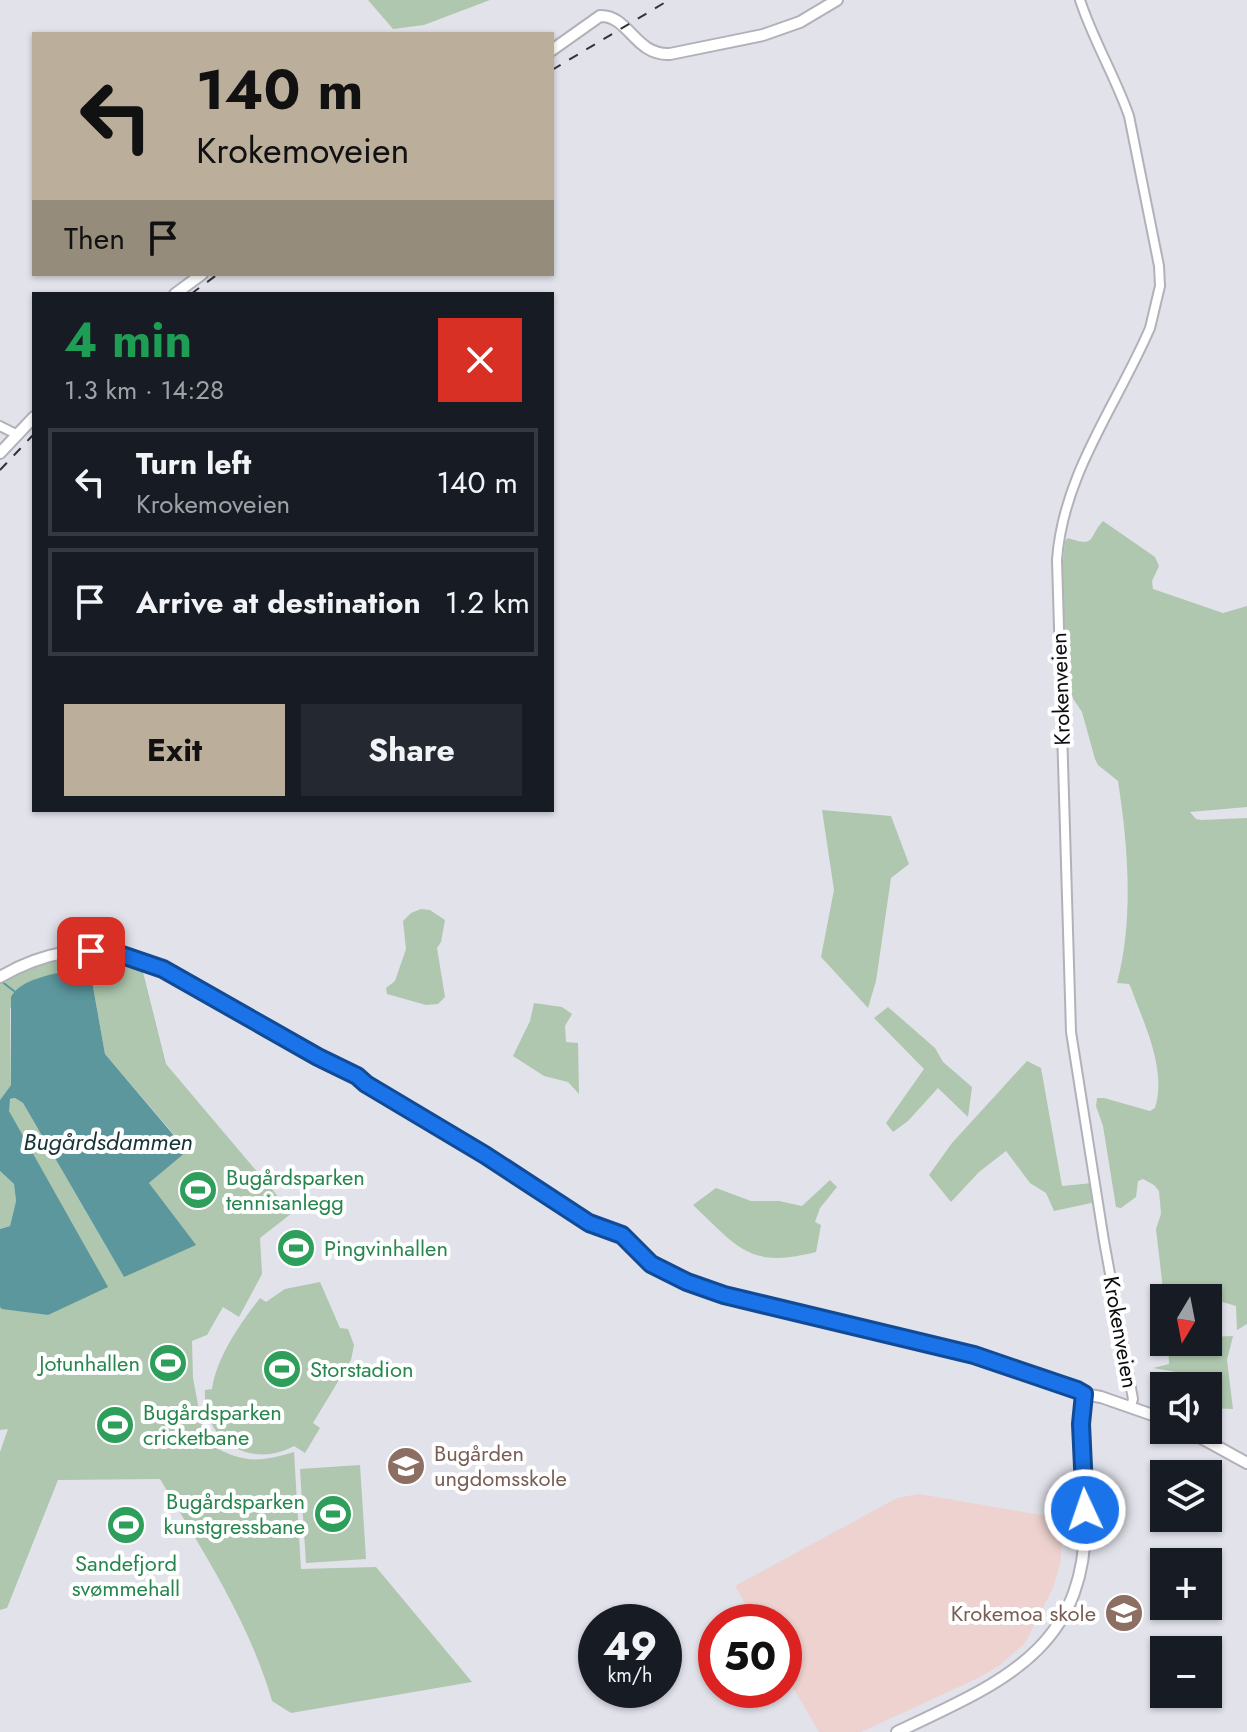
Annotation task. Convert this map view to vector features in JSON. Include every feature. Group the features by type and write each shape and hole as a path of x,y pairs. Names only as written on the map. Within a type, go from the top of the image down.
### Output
{"main road":[{"path":"554,49 600,16 610,16 647,50 670,54 763,35 800,22 837,0"},
{"path":"178,292 199,276"},
{"path":"0,453 32,419"},
{"path":"0,977 35,960 62,953 99,952 132,957 176,976 354,1081 366,1084 485,1155 589,1223 622,1235 651,1264 687,1282 724,1295 974,1355 1150,1413"},
{"path":"897,1732 1005,1679 1041,1647 1065,1610 1077,1583 1085,1544 1081,1424 1084,1394"},
{"path":"1212,1444 1247,1463"}],"street":[{"name":"Krokenveien","path":"1080,0 1089,29 1129,116 1160,276 1157,305 1150,328 1069,495 1057,560 1071,1032 1131,1387 1131,1406"},
{"path":"0,426 16,434"}],"shaded area":[{"path":"919,1494 1064,1519 1060,1564 1053,1588 1025,1643 999,1666 861,1732 819,1732 802,1703 802,1604 746,1604 735,1586 897,1498"}],"green space":[{"path":"368,0 490,0 424,25 393,29"},
{"path":"1103,521 1155,557 1159,566 1152,581 1153,589 1223,613 1247,606 1247,807 1190,812 1201,820 1247,818 1247,1324 1237,1330 1236,1306 1222,1302 1222,1284 1162,1284 1156,1229 1161,1214 1159,1191 1143,1179 1138,1181 1136,1197 1121,1208 1116,1207 1103,1126 1096,1106 1097,1098 1104,1098 1150,1111 1155,1108 1158,1093 1156,1062 1131,988 1129,984 1117,983 1126,933 1128,882 1118,781 1098,765 1082,712 1066,688 1064,678 1062,570 1065,541 1068,538 1088,541"},
{"path":"822,810 891,816 909,864 891,878 876,981 868,1008 821,957 834,890"},
{"path":"421,909 430,910 445,920 437,948 445,997 438,1004 426,1005 387,994 386,988 395,981 406,949 403,921"},
{"path":"95,955 141,964 166,1064 292,1213 260,1238 262,1274 239,1317 223,1307 207,1335 192,1341 193,1378 205,1442 228,1454 248,1459 294,1452 301,1569 376,1567 472,1682 291,1713 272,1701 238,1614 160,1479 58,1480 7,1608 0,1610 0,1452 8,1429 0,1430 0,1307 48,1315 9,1100 15,1098 23,1103 124,1277 154,1190 149,1183 187,1150 105,1054 92,981 74,970 37,979 10,1009 11,1085 0,1100 0,974 72,956"},
{"path":"534,1003 562,1007 572,1014 565,1026 566,1042 578,1043 579,1094 568,1082 544,1076 513,1056 530,1021"},
{"path":"888,1007 935,1048 943,1062 972,1087 968,1117 938,1088 908,1121 893,1132 886,1123 924,1069 874,1018"},
{"path":"1027,1061 1041,1068 1062,1186 1093,1183 1096,1202 1054,1211 1046,1193 1030,1183 1006,1151 979,1172 951,1202 929,1175 952,1143"},
{"path":"0,1171 14,1184 16,1201 10,1226 0,1229"},
{"path":"830,1180 837,1187 820,1208 815,1222 821,1225 816,1252 793,1257 775,1258 747,1251 722,1233 693,1205 716,1188 751,1201 779,1201 802,1206"},
{"name":"Storstadion","path":"320,1282 340,1328 348,1329 354,1345 351,1360 313,1423 320,1428 305,1453 294,1446 277,1453 261,1454 232,1446 211,1423 205,1390 212,1389 230,1341 260,1298 266,1302 285,1289"},
{"path":"1222,1336 1233,1336 1227,1360 1233,1409 1222,1409 1222,1372 1176,1372 1153,1368 1169,1364 1169,1356 1222,1356"},
{"name":"Bugårdsparken kunstgressbane","path":"360,1465 366,1559 306,1563 300,1469"}],"water":[{"name":"Bugårdsdammen","path":"74,970 84,971 92,981 105,1054 187,1151 149,1183 196,1245 124,1277 23,1103 15,1098 10,1099 9,1111 108,1287 48,1315 2,1309 0,1229 10,1226 16,1201 14,1184 0,1171 0,1100 11,1085 11,997 30,981"}],"waterway":[{"path":"1,981 14,991"}],"railway":[{"path":"554,69 669,0"},
{"path":"194,292 215,276"},
{"path":"0,470 32,436"}],"place":[{"name":"Bugårdsparken tennisanlegg","path":"198,1190"},
{"name":"Pingvinhallen","path":"296,1248"},
{"name":"Jotunhallen","path":"168,1363"},
{"name":"Storstadion","path":"282,1369"},
{"name":"Bugårdsparken cricketbane","path":"115,1425"},
{"name":"Bugården ungdomsskole","path":"406,1466"},
{"name":"Bugårdsparken kunstgressbane","path":"333,1514"},
{"name":"Sandefjord svømmehall","path":"126,1525"},
{"name":"Krokemoa skole","path":"1124,1613"}],"route":[{"path":"91,951 122,955 163,969 357,1076 589,1223 622,1235 651,1264 678,1278 724,1295 974,1355 1077,1390 1084,1394 1081,1424 1085,1510"}]}
